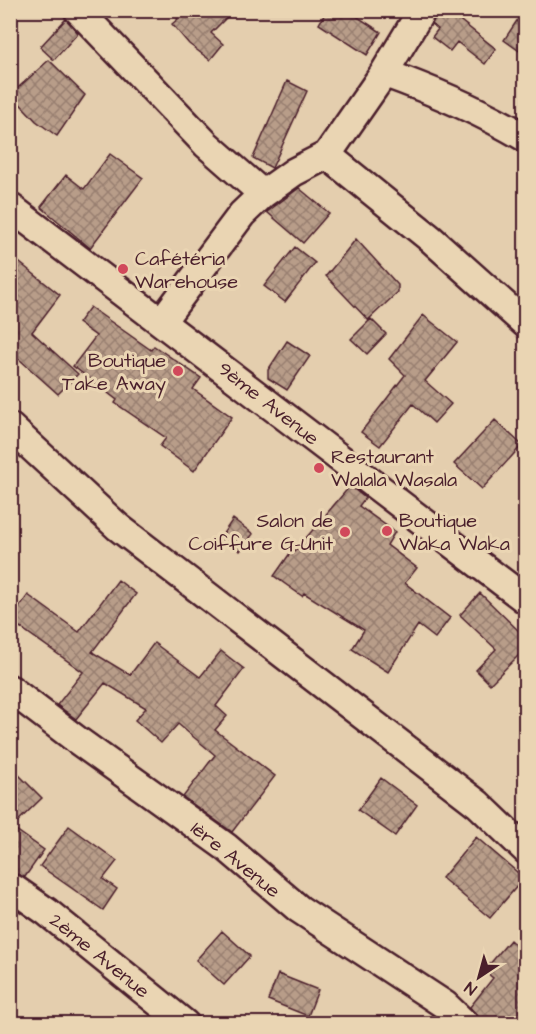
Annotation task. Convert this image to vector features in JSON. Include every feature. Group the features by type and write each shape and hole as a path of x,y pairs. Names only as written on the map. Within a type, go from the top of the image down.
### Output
{"street":[{"path":"78,10 206,144 263,194"},
{"path":"162,321 242,214 263,194 294,172 327,155 384,74 422,10"},
{"path":"384,74 438,93 496,120 525,138"},
{"path":"327,155 431,239 525,324"},
{"name":"9ème Avenue","path":"10,207 525,600"},
{"path":"10,427 118,527 478,804 525,850"},
{"name":"1ère Avenue","path":"10,689 77,741 226,848 299,909 445,1005 465,1023"},
{"name":"2ème Avenue","path":"14,889 48,912 185,1023"}],"building":[{"path":"170,10 234,10 211,33 223,44 210,60 189,44 172,24 178,19"},
{"path":"327,10 347,10 381,32 367,55 319,24"},
{"path":"438,10 447,10 496,49 485,64 457,42 450,51 432,37 438,29 432,24"},
{"path":"525,10 525,55 504,40"},
{"path":"66,19 78,33 54,60 40,47"},
{"path":"49,60 85,95 57,136 36,121 11,94"},
{"path":"287,81 307,91 272,168 253,158"},
{"path":"110,154 143,178 90,248 41,207 66,175 84,189"},
{"path":"299,188 329,213 303,243 267,212"},
{"path":"356,239 398,285 398,292 368,320 326,276"},
{"path":"295,247 315,263 285,302 264,286"},
{"path":"10,255 60,295 32,332 78,374 58,394 10,351"},
{"path":"90,307 151,350 154,346 201,378 193,389 232,417 194,471 160,446 166,438 115,403 117,400 73,366 96,336 78,323"},
{"path":"423,315 457,342 425,381 451,404 434,423 413,404 380,446 361,432 405,375 389,359"},
{"path":"371,319 386,334 367,354 351,339"},
{"path":"287,341 310,356 287,390 268,378 268,370"},
{"path":"495,420 522,445 482,489 454,464"},
{"path":"350,486 365,498 359,506 395,532 387,545 417,568 405,583 450,618 435,638 418,625 388,672 352,649 364,630 304,593 302,596 274,576 293,549 295,551"},
{"path":"233,519 253,534 240,551 220,538"},
{"path":"118,580 136,594 92,652 130,675 154,643 200,677 221,651 244,669 216,706 227,716 215,730 275,776 232,832 183,797 215,755 178,724 161,743 135,720 146,708 105,683 76,719 57,705 83,672 10,620 28,595 79,632"},
{"path":"480,593 525,637 525,649 490,684 476,670 496,649 460,615"},
{"path":"10,766 42,798 12,827 44,850 25,877 10,874"},
{"path":"381,778 417,805 395,836 358,810"},
{"path":"69,826 117,861 103,879 117,889 103,910 40,866"},
{"path":"476,837 524,878 490,918 442,878"},
{"path":"222,931 250,956 224,985 196,960"},
{"path":"510,940 525,954 525,1012 517,1023 480,1023 470,1007 493,978 484,971"},
{"path":"278,974 318,990 308,1016 268,1000"}],"place":[{"name":"Cafétéria Warehouse","path":"123,269"},
{"name":"Boutique Take Away","path":"178,371"},
{"name":"Restaurant Walala Wasala","path":"319,468"},
{"name":"Boutique Waka Waka","path":"387,531"},
{"name":"Salon de Coiffure G-Unit","path":"345,532"}]}
